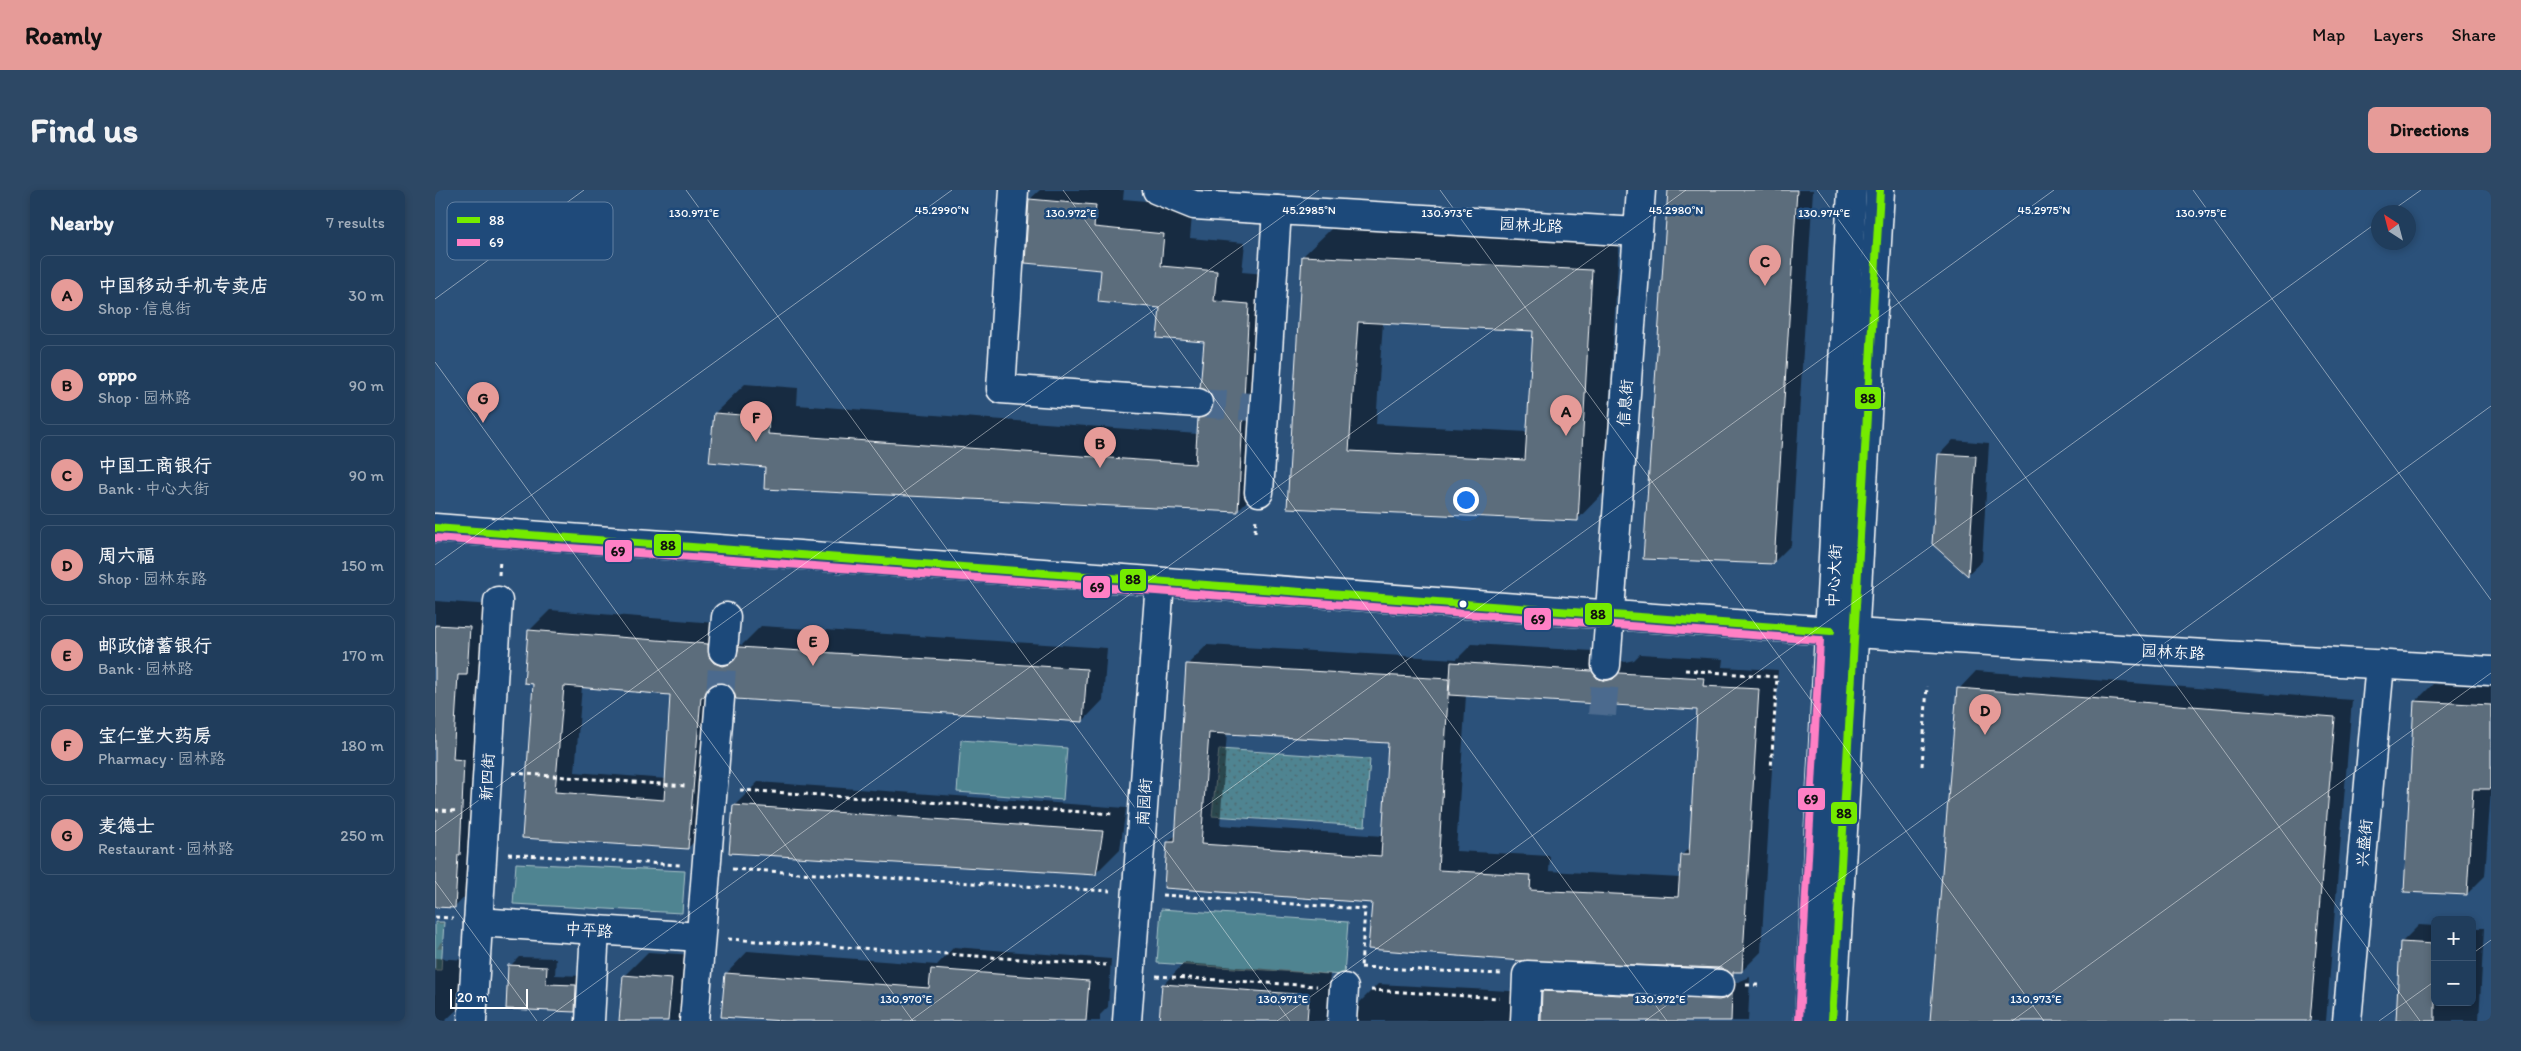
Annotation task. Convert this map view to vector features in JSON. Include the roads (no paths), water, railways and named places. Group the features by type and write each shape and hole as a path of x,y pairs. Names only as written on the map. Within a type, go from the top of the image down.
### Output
{"street":[{"path":"1014,190 1001,389 1198,403"},
{"name":"园林北路","path":"1157,190 1195,205 1288,203 1638,232"},
{"name":"信息街","path":"1606,665 1641,190"},
{"name":"中心大街","path":"1832,1021 1843,632 1852,190"},
{"name":"中心大街","path":"1809,1021 1880,190"},
{"path":"1259,492 1288,203"},
{"name":"园林东路","path":"435,528 1843,632 2491,671"},
{"name":"南园街","path":"1127,1021 1160,582"},
{"name":"新四街","path":"472,1021 498,600"},
{"path":"723,650 726,617"},
{"name":"兴盛街","path":"2347,1021 2380,664"},
{"path":"694,1021 720,698"},
{"name":"中平路","path":"478,922 700,937"},
{"path":"590,1021 595,930"},
{"path":"1526,998 1720,984"},
{"path":"1342,1021 1352,989"}],"tunnel":[{"path":"1198,403 1265,408"},
{"path":"720,698 723,650"},
{"path":"1602,715 1606,665"}],"place":[{"name":"中国工商银行","path":"1765,286"},
{"name":"麦德士","path":"483,423"},
{"name":"中国移动手机专卖店","path":"1566,436"},
{"name":"宝仁堂大药房","path":"756,442"},
{"name":"oppo","path":"1100,468"},
{"name":"邮政储蓄银行","path":"813,666"},
{"name":"周六福","path":"1985,735"}]}
